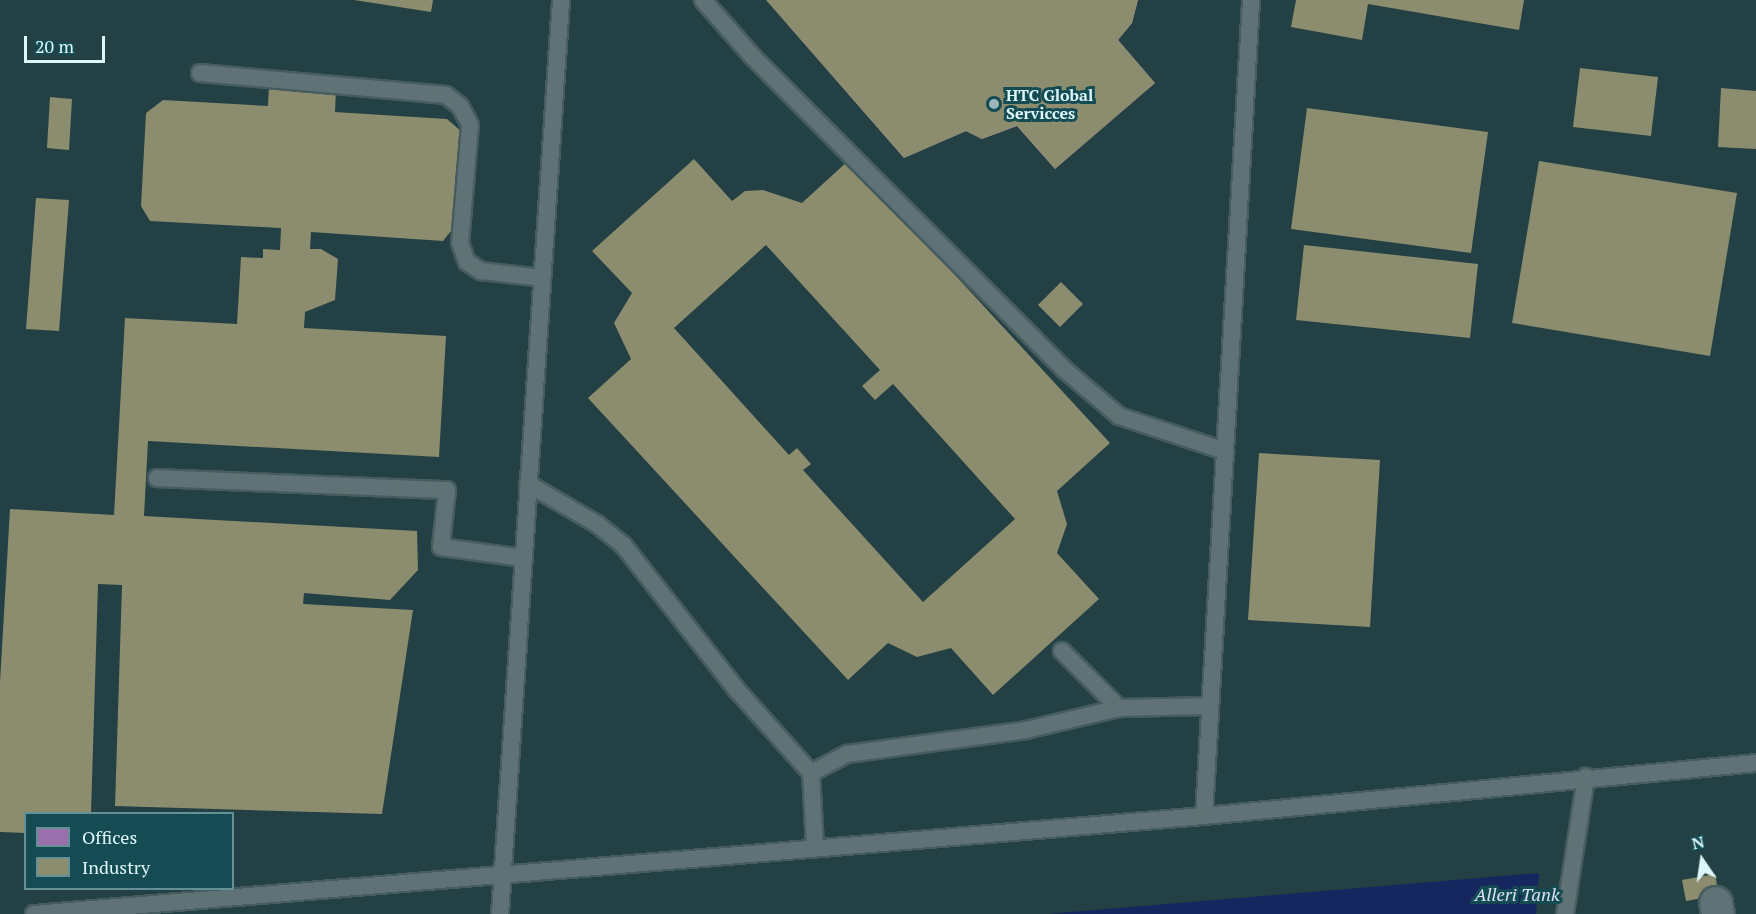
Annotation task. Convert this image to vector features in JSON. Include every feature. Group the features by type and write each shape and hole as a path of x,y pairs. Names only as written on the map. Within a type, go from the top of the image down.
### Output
{"lane":[{"path":"500,914 561,0"},
{"path":"703,0 753,57 1074,378 1119,416 1225,451"},
{"path":"1204,816 1251,0"},
{"path":"200,74 446,95 460,106 470,125 460,243 467,262 481,271 542,278"},
{"path":"157,477 447,490 441,547 523,558"},
{"path":"528,484 597,524 624,546 736,689 811,773 815,847"},
{"path":"1062,651 1119,708"},
{"path":"811,773 847,754 1026,730 1119,708 1210,706"},
{"path":"34,914 1204,816 1586,777 1756,763"},
{"path":"1565,914 1586,777"}],"water":[{"name":"Alleri Tank","path":"1539,873 1536,914 1047,914"}],"building: Offices":[{"name":"HTC Global Servicces","path":"817,0 919,0 990,82 1085,0 1138,0 1132,23 1118,40 1155,83 1055,169 1017,126 982,139 966,131 904,158 789,26"}],"building: Industry":[{"path":"354,0 433,0 431,12"},
{"name":"HTC Global Servicces","path":"766,0 1138,0 1132,23 1118,40 1155,83 1055,169 1017,126 982,139 966,131 904,158"},
{"path":"1296,0 1524,0 1519,30 1368,4 1362,40 1291,27"},
{"path":"1580,68 1658,77 1651,136 1573,127"},
{"path":"269,86 336,90 335,112 447,119 462,132 458,222 443,241 311,232 310,249 321,249 338,259 335,300 305,312 304,328 446,336 439,457 148,441 144,516 417,531 418,570 390,600 304,593 303,604 413,610 382,814 115,806 122,585 98,584 91,812 24,812 24,833 0,832 0,682 10,509 114,515 125,318 237,324 241,257 263,258 263,249 280,250 281,228 150,221 141,206 146,113 163,100 268,106"},
{"path":"1721,88 1756,91 1756,149 1718,147"},
{"path":"50,97 72,99 69,150 47,148"},
{"path":"1307,108 1488,132 1471,253 1291,229"},
{"path":"694,159 732,201 745,191 763,190 802,203 849,160 1110,443 1057,491 1067,524 1057,553 1099,599 993,695 951,648 917,657 888,643 848,680 588,398 631,359 614,323 632,293 592,251","holes":["766,245 880,370 862,386 875,400 893,384 1015,519 923,602 803,470 811,464 797,448 789,455 674,328"]},
{"path":"1539,161 1737,193 1710,356 1512,323"},
{"path":"36,198 69,200 59,331 26,329"},
{"path":"1304,245 1478,264 1470,338 1296,320"},
{"path":"1061,282 1083,304 1060,327 1038,305"},
{"path":"1259,453 1380,460 1370,627 1248,620"},
{"path":"1715,874 1719,895 1686,901 1682,880"}],"place":[{"name":"HTC Global Servicces","path":"994,104"}]}
